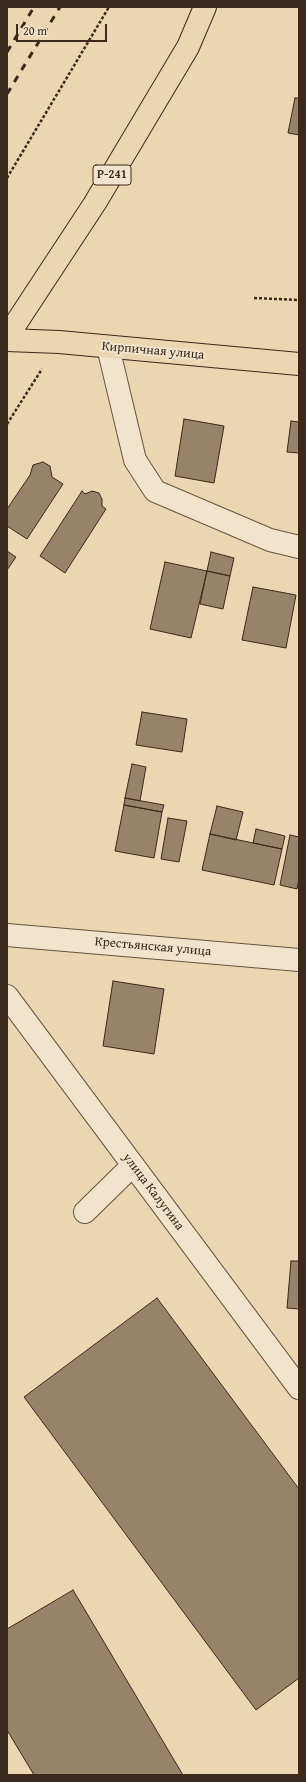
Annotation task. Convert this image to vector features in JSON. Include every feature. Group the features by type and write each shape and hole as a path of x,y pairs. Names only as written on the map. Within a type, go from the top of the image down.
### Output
{"highway":[{"name":"Р-241","path":"7,337 95,203 188,47 205,7"},
{"name":"Кирпичная улица","path":"7,340 59,342 299,364"}],"street":[{"path":"108,347 135,460 155,491 270,540 299,547"},
{"name":"Крестьянская улица","path":"7,935 299,960"},
{"name":"улица Калугина","path":"7,996 299,1388"},
{"path":"85,1212 133,1165"}],"path":[{"path":"7,178 109,7"},
{"path":"254,298 299,300"},
{"path":"7,424 59,342"}],"building":[{"path":"295,98 299,98 299,135 288,133"},
{"path":"184,419 224,426 214,483 175,476"},
{"path":"291,421 299,422 299,453 287,452"},
{"path":"43,462 50,466 52,477 63,484 27,539 7,526 7,509 30,475 33,465"},
{"path":"82,491 85,494 92,491 99,493 102,499 102,506 106,509 65,573 40,556"},
{"path":"7,551 16,557 7,570"},
{"path":"211,552 234,558 230,576 207,571"},
{"path":"165,562 207,571 191,638 150,629"},
{"path":"207,571 230,576 223,609 200,604"},
{"path":"253,587 296,595 286,648 242,640"},
{"path":"142,712 187,719 182,752 136,745"},
{"path":"132,764 146,767 140,801 125,798"},
{"path":"125,798 164,805 162,812 124,805"},
{"path":"124,805 162,812 154,858 115,851"},
{"path":"217,806 243,812 236,840 210,834"},
{"path":"168,818 187,821 179,862 161,859"},
{"path":"256,829 285,836 282,849 253,843"},
{"path":"210,834 282,849 274,885 202,870"},
{"path":"290,835 299,837 299,878 297,889 280,885"},
{"path":"113,981 164,989 154,1054 103,1046"},
{"path":"291,1261 299,1261 299,1309 287,1308"},
{"path":"157,1298 299,1489 299,1678 256,1710 24,1397"},
{"path":"73,1590 183,1775 34,1775 7,1730 7,1629"}],"railway":[{"path":"7,52 34,7"},
{"path":"7,94 60,7"}]}
